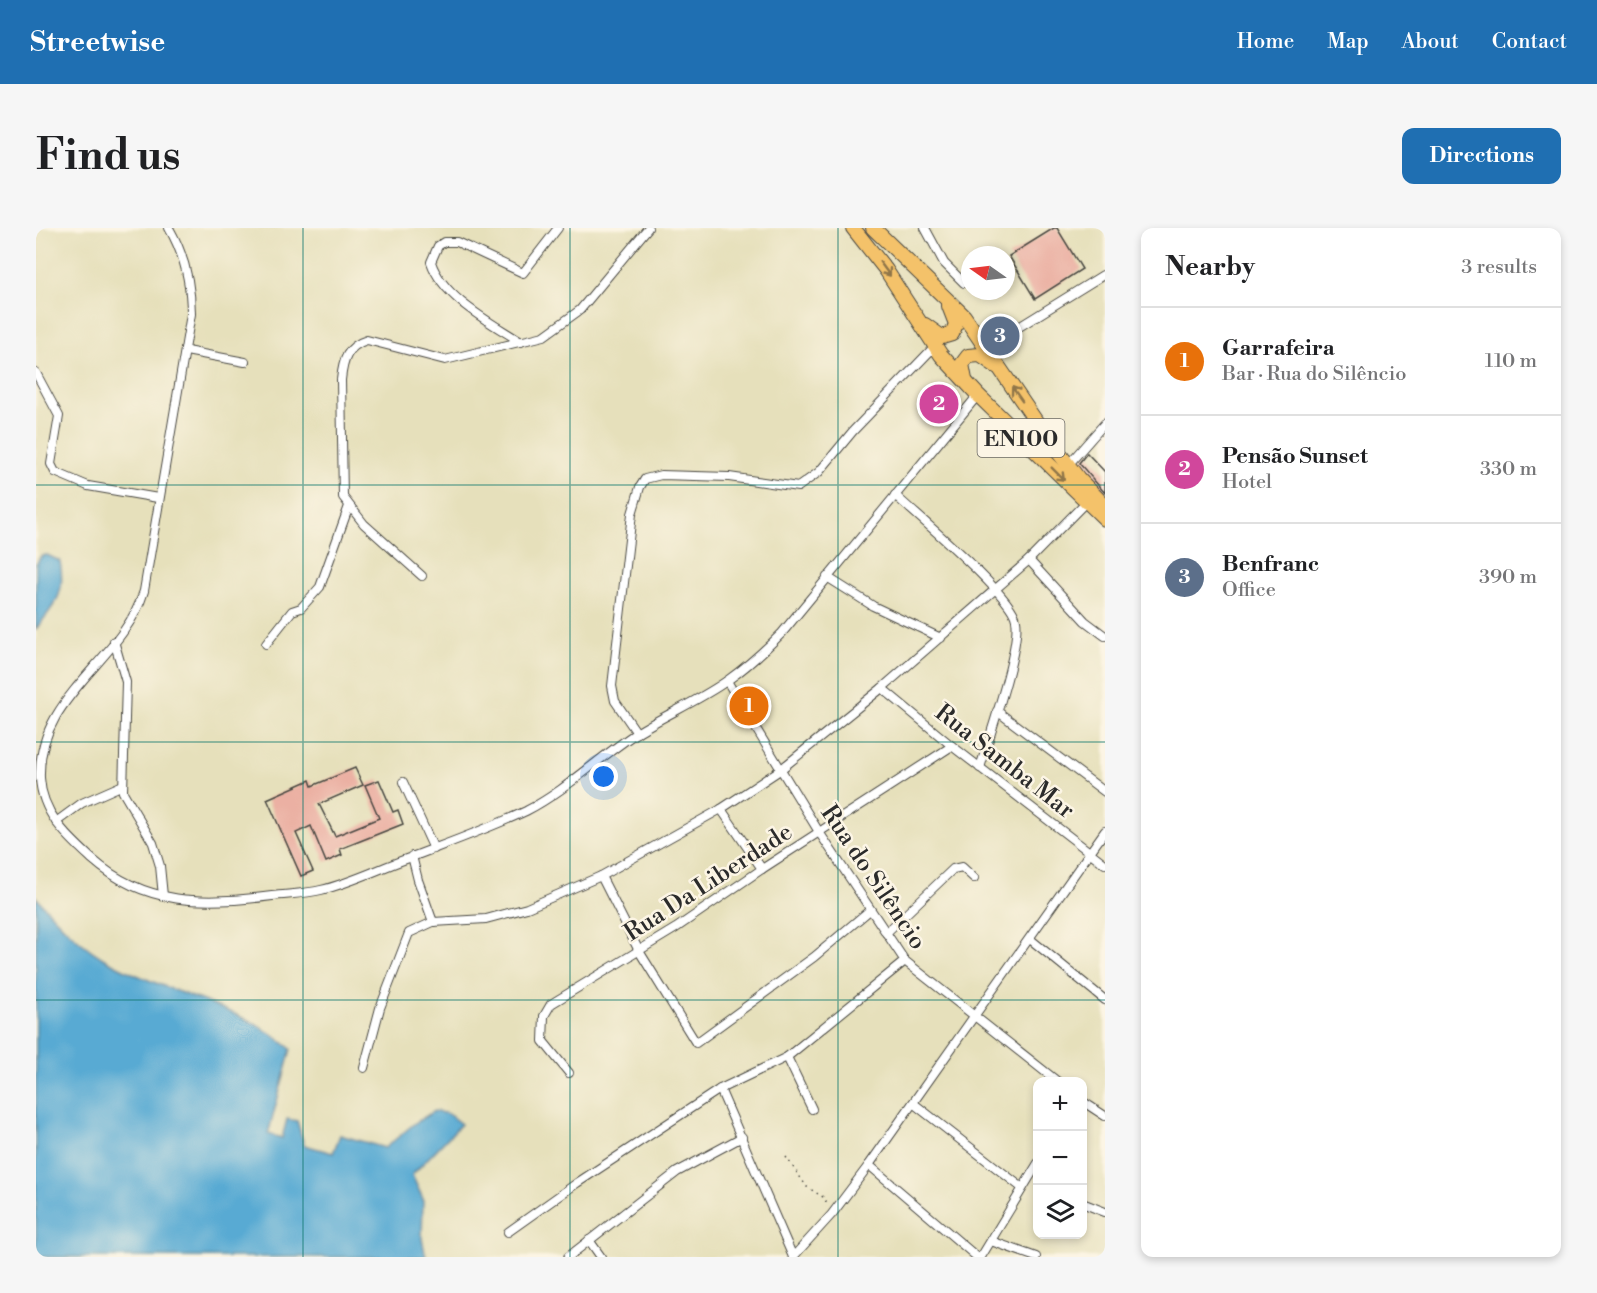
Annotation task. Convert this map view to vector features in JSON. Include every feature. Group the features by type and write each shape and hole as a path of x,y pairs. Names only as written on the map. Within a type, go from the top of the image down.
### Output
{"main road":[{"name":"EN100","path":"853,228 886,270 935,346 974,392 1105,519"},
{"name":"EN100","path":"873,228 964,316 1068,465 1105,506"},
{"path":"913,313 936,335 952,334 955,318 938,289"},
{"path":"974,392 961,369 968,356 980,355 998,367"}],"street":[{"path":"169,228 184,265 191,295 186,351 158,498 141,604 63,703 48,736 40,766 43,797 62,832 122,882 163,896 202,903 322,890 434,849 527,810 574,780 637,733 727,681 782,633 895,495 974,392"},
{"path":"521,342 460,299 441,282 431,262 434,252 444,242 457,242 523,273 558,228"},
{"path":"422,576 364,524 344,497 342,362 352,347 367,340 444,360 544,336 580,310 648,228"},
{"path":"925,228 944,263 961,280"},
{"path":"988,351 1019,327 1103,275"},
{"path":"637,733 615,701 612,686 632,514 640,487 645,479 661,475 729,477 798,487 819,472 853,431 935,346"},
{"path":"186,351 246,362"},
{"path":"36,373 59,416 51,464 55,472 88,486 158,498"},
{"path":"1068,465 1105,423"},
{"path":"895,495 970,564 1014,611 1017,632 980,768"},
{"path":"364,1068 380,1008 409,933 434,922 498,917 527,908 601,876 721,809 780,770 882,688 1029,560 1086,502"},
{"path":"266,644 292,611 301,608 320,587 349,506"},
{"path":"1029,560 1085,621 1105,636"},
{"path":"827,577 873,606 941,638"},
{"path":"114,641 126,682 123,785 126,799 153,843 160,866 163,896"},
{"name":"Rua do Silêncio","path":"727,681 819,832 905,961 932,985 975,1014 1052,1077"},
{"name":"Rua Samba Mar","path":"882,688 952,746 1105,864"},
{"path":"997,711 1105,792"},
{"name":"Rua Da Liberdade","path":"569,1073 543,1041 543,1025 547,1009 551,1004 639,951 952,746"},
{"path":"403,782 434,849"},
{"path":"56,822 82,803 123,785"},
{"path":"721,809 762,869"},
{"path":"720,1089 793,1257 832,1214 868,1165 1105,831"},
{"path":"412,856 418,880 434,922"},
{"path":"886,933 953,869 962,867 974,878"},
{"path":"601,876 639,951 696,1043 814,957 870,910"},
{"path":"1030,939 1105,1000"},
{"path":"508,1232 720,1089 787,1057 905,961"},
{"path":"787,1057 812,1109"},
{"path":"913,1103 1021,1187"},
{"path":"1087,1104 1105,1116"},
{"path":"568,1257 677,1172 742,1137"},
{"path":"868,1165 979,1257 1033,1170"},
{"path":"1087,1205 1105,1212"},
{"path":"589,1240 601,1257"},
{"path":"990,1241 1036,1257"}],"path":[{"path":"786,1157 807,1187 823,1197 832,1214"}],"water":[{"path":"47,555 60,561 62,582 58,598 36,629 36,564 41,556"},
{"path":"36,897 71,934 101,957 157,984 228,1011 271,1034 291,1049 268,1134 282,1138 287,1119 297,1121 304,1145 333,1153 340,1135 385,1148 415,1123 434,1111 448,1114 461,1124 412,1175 423,1199 422,1239 426,1257 36,1257"}],"building":[{"path":"1057,228 1082,269 1035,299 1015,266 1015,252"},
{"path":"1087,453 1105,472 1105,493 1079,463"},
{"path":"355,768 363,785 319,804 335,836 379,818 365,785 379,780 393,812 398,810 403,824 340,849 342,855 326,862 311,826 296,833 313,871 301,876 267,799 310,780 312,786"}],"place":[{"name":"Benfranc","path":"1000,336"},
{"name":"Pensão Sunset","path":"939,404"},
{"name":"Garrafeira","path":"749,706"}]}
